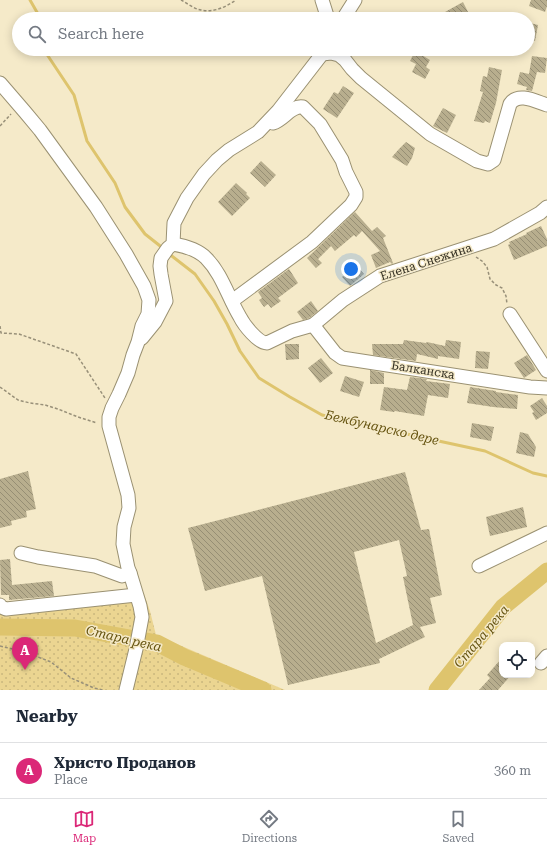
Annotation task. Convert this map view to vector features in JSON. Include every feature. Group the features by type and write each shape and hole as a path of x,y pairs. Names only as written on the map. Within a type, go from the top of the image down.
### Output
{"street":[{"path":"322,0 326,12"},
{"path":"347,12 355,0"},
{"path":"138,342 156,322 166,301 160,266 167,250 174,223 187,198 204,174 217,160 229,150 258,132 278,111 321,56"},
{"path":"340,56 361,78 430,134 477,161 488,164 494,160 512,101 523,98 547,105"},
{"path":"0,84 40,130 96,207 126,254 144,286 149,300 148,314 142,326 125,380 109,417 109,426 128,495 129,508 124,527 123,544 128,568 142,617 126,690"},
{"path":"167,250 189,247 199,252 206,258 214,269 232,301 312,242 351,204 356,197 356,192 342,160 320,124 303,107 300,106 293,109 279,122 267,122"},
{"name":"Елена Снежина","path":"232,301 240,317 250,330 260,341 267,343 313,325 343,300 380,276 494,239 540,213 547,207"},
{"path":"510,314 547,371"},
{"name":"Балканска","path":"313,325 335,353 342,358 530,387 547,388"},
{"path":"478,566 547,533"},
{"path":"21,553 38,558 95,566 122,576 130,573"},
{"path":"0,606 6,609 136,595"}],"path":[{"path":"181,0 200,10 212,11 236,0"},
{"path":"0,126 12,114 25,112"},
{"path":"469,248 475,256 482,260 487,266 490,279 502,288 506,296 510,314"},
{"path":"0,326 0,333 19,334 76,354 112,408"},
{"path":"0,387 18,400 58,408 78,417 109,426"},
{"path":"0,646 25,652 51,662 71,678 94,688 103,690"}],"shaded area":[{"path":"144,594 156,635 285,690 0,690 0,609 115,599"}],"building":[{"path":"531,0 547,0 545,12 529,6"},
{"path":"463,2 468,12 445,12"},
{"path":"535,24 538,25 535,41"},
{"path":"412,56 423,56 430,60 426,67 430,70 425,79 412,72 416,64 410,61"},
{"path":"532,56 547,58 545,73 537,72 532,91 526,90 527,87 517,84 520,72 529,74"},
{"path":"489,67 502,70 496,103 490,123 485,121 484,123 474,121 483,92 480,91 483,76 487,77"},
{"path":"343,86 354,93 337,118 323,109 334,92 338,94"},
{"path":"443,108 456,115 447,133 433,126"},
{"path":"406,142 415,148 412,158 407,166 392,157"},
{"path":"261,161 276,175 265,187 250,173"},
{"path":"236,183 247,193 246,194 250,198 232,216 218,202"},
{"path":"355,212 372,231 377,227 386,236 383,238 393,263 392,264 390,262 376,268 371,255 380,251 362,231 356,237 354,235 335,251 331,246 318,259 322,263 316,268 307,258"},
{"path":"541,226 547,239 547,246 514,260 508,245 510,244 509,242"},
{"path":"356,265 364,274 350,286 342,277"},
{"path":"289,269 298,283 278,298 281,301 271,308 268,304 264,307 259,300 262,298 258,292"},
{"path":"311,301 318,311 309,318 303,320 297,312"},
{"path":"404,340 427,342 445,346 446,340 461,342 459,359 438,356 438,359 417,354 416,361 373,355 372,344 403,344"},
{"path":"285,344 299,344 299,359 286,360"},
{"path":"476,351 490,352 488,369 475,368"},
{"path":"527,355 536,370 524,378 514,363"},
{"path":"321,358 333,373 320,383 308,368"},
{"path":"370,370 384,373 384,384 370,384"},
{"path":"345,376 364,382 359,397 340,391"},
{"path":"410,377 450,384 448,398 428,395 424,416 380,410 384,387 407,390"},
{"path":"470,387 518,395 517,409 467,403"},
{"path":"542,398 547,406 547,413 536,420 532,413 534,412 530,406"},
{"path":"472,423 494,427 491,441 470,437"},
{"path":"520,432 528,434 536,447 534,457 516,453"},
{"path":"28,471 36,509 26,511 27,517 11,521 12,525 0,528 0,479"},
{"path":"405,472 421,530 429,529 442,595 430,598 436,623 420,627 425,637 379,659 380,663 288,685 262,576 205,591 188,528","holes":["399,540 407,576 403,577 413,625 376,643 354,552"]},
{"path":"523,507 527,527 490,536 486,517"},
{"path":"10,559 12,585 52,581 54,596 9,600 9,595 1,595 0,560"},
{"path":"499,661 499,678 508,678 498,690 479,690 490,678 487,675"}],"waterway":[{"name":"Бежбунарско дере","path":"30,0 37,12"},
{"name":"Бежбунарско дере","path":"48,56 74,95 87,141 115,183 125,207 145,234 164,249"},
{"name":"Бежбунарско дере","path":"168,253 195,274 214,301 240,351 259,378 290,397 322,415 485,451 533,473 547,476"},
{"name":"Стара река","path":"437,690 503,607 547,571"},
{"name":"Стара река","path":"0,627 75,628 157,643 184,657 263,690"}],"place":[{"name":"Христо Проданов","path":"25,670"}]}
